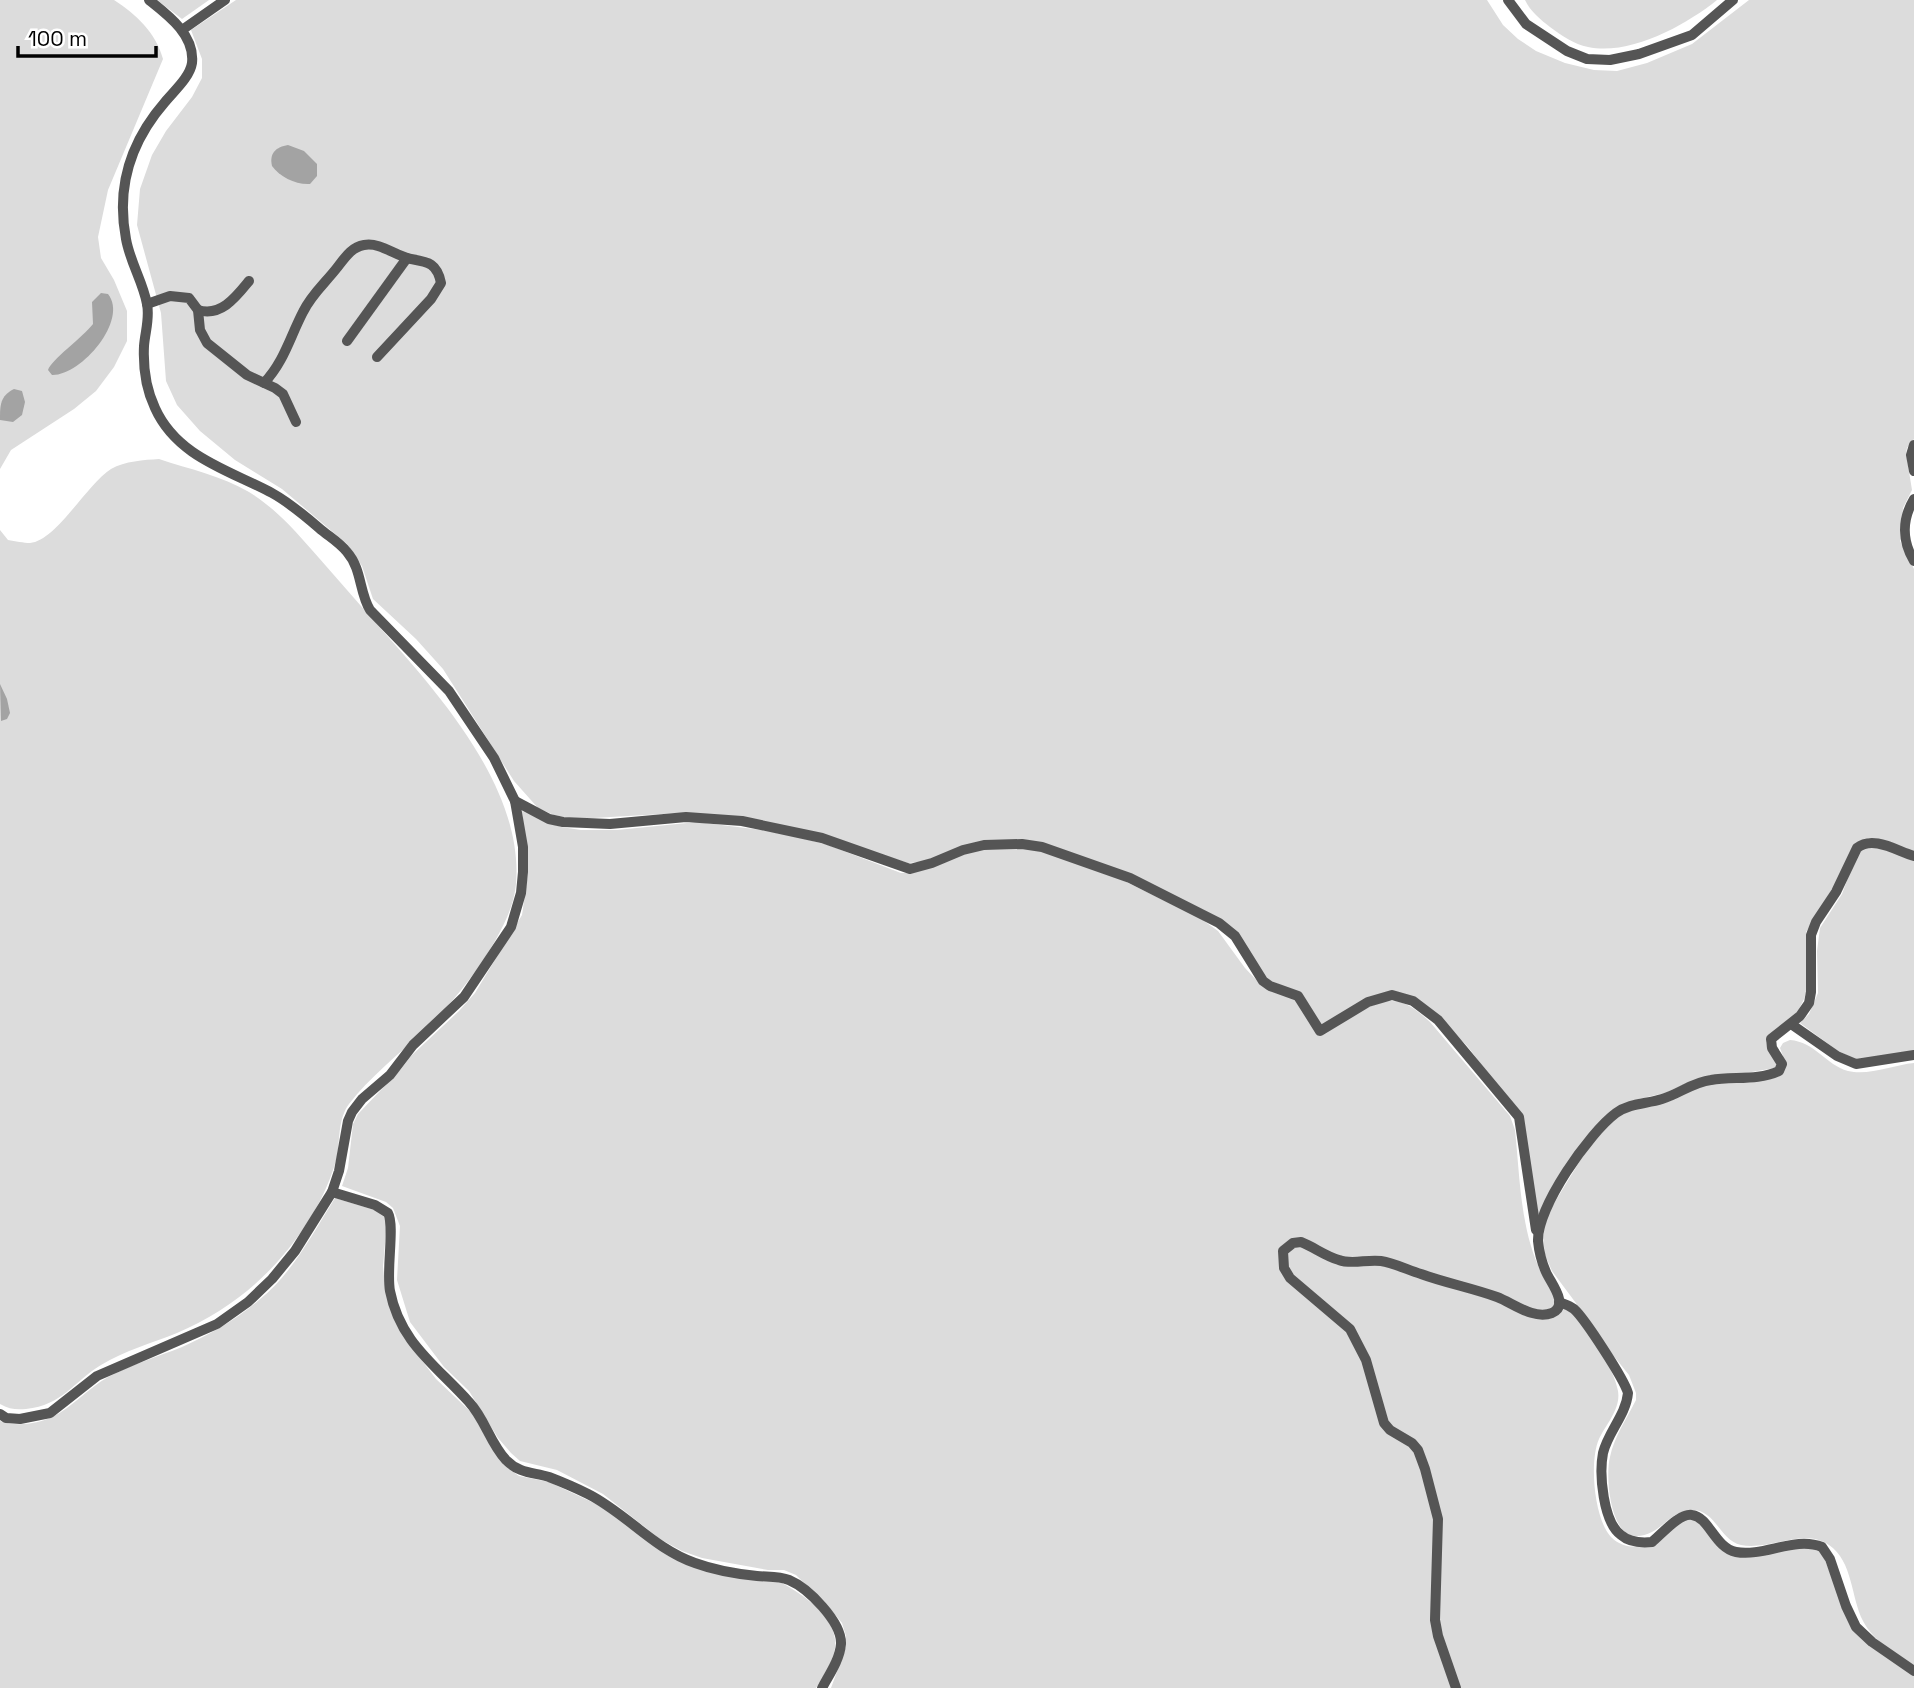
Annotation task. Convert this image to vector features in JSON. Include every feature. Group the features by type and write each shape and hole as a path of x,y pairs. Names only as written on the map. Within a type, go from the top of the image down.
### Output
{"street":[{"path":"0,1415 20,1419 50,1413 97,1376 217,1324 248,1302 272,1279 295,1251 332,1192 352,1111 390,1075 413,1045 464,997 511,927 521,893 523,847 515,801 494,758 449,691 370,610 357,568 346,550 293,506 203,460 181,444 164,426 151,397 144,363 149,320 147,304 125,236 125,185 128,164 137,141 152,116 190,70 191,56 182,30 149,0"},
{"path":"182,30 225,0"},
{"path":"1508,0 1526,24 1567,51 1587,59 1610,60 1639,54 1692,35 1733,0"},
{"path":"264,383 281,362 312,296 352,250 364,245 372,245 434,265 441,283 430,299 377,357"},
{"path":"347,341 407,258"},
{"path":"198,310 207,312 221,309 249,281"},
{"path":"147,304 170,296 189,298 198,310 200,330 206,343 231,364 283,394 296,422"},
{"path":"1914,445 1911,455 1914,471"},
{"path":"1914,499 1906,516 1905,541 1914,561"},
{"path":"515,801 549,819 563,822 610,824 686,817 742,821 822,838 910,869 984,845 1021,844 1066,854 1130,878 1219,923 1235,936 1263,981 1298,996 1320,1031 1368,1002 1392,995 1413,1001 1438,1020 1519,1117 1538,1243 1546,1272 1559,1296 1557,1309 1549,1314 1533,1312 1496,1297 1383,1261 1345,1262 1301,1242 1293,1243 1283,1251 1284,1268 1290,1278 1350,1329 1366,1360 1384,1423 1390,1430 1412,1443 1421,1457 1438,1519 1435,1620 1456,1688"},
{"path":"1538,1243 1539,1225 1564,1176 1599,1128 1614,1114 1629,1106 1660,1100 1696,1083 1759,1077 1779,1071 1782,1064 1772,1048 1771,1040 1791,1024 1809,1003 1813,929 1836,892 1857,848 1863,843 1871,842 1914,856"},
{"path":"1791,1024 1837,1056 1856,1064 1914,1055"},
{"path":"332,1192 388,1213 391,1225 388,1278 390,1293 401,1323 437,1372 469,1402 505,1458 521,1472 558,1481 610,1506 657,1543 695,1563 784,1579 800,1586 821,1606 839,1635 839,1653 822,1688"},
{"path":"1559,1302 1568,1305 1580,1316 1626,1388 1627,1399 1608,1441 1602,1462 1605,1504 1610,1523 1619,1534 1628,1539 1652,1542 1681,1518 1690,1515 1698,1517 1727,1549 1736,1552 1810,1544 1822,1547 1830,1559 1856,1627 1872,1642 1914,1671"}],"shaded area":[{"path":"0,0 114,0 144,25 163,59 108,190 98,237 101,258 127,311 127,341 114,367 96,391 74,409 11,450 0,469"},
{"path":"157,0 209,0 182,19"},
{"path":"236,0 1487,0 1503,25 1536,51 1565,63 1594,70 1617,71 1647,63 1692,44 1749,0 1914,0 1914,439 1906,453 1912,490 1903,508 1900,541 1914,569 1914,851 1868,838 1832,889 1806,932 1807,990 1804,999 1798,1011 1766,1042 1777,1064 1775,1068 1687,1083 1665,1093 1621,1106 1550,1195 1536,1218 1524,1120 1468,1047 1448,1026 1402,993 1322,1026 1302,995 1265,978 1250,956 1204,910 1016,841 908,863 808,831 747,818 680,813 576,819 554,815 538,808 514,781 443,669 416,639 373,599 362,566 347,544 282,489 235,460 200,431 177,405 166,381 161,313 137,225 140,189 152,155 202,78 202,59 191,30"},
{"path":"1525,0 1717,0 1690,19 1657,36 1639,43 1604,49 1573,42 1539,18"},
{"path":"288,145 304,151 317,164 317,176 310,184 289,180 272,166 274,151"},
{"path":"101,293 108,294 113,305 112,318 99,345 76,366 64,373 52,375 48,370 50,366 93,324 92,302"},
{"path":"14,389 22,391 25,402 22,415 13,422 0,420 2,402"},
{"path":"159,459 228,481 269,506 303,540 429,684 474,746 507,814 515,849 515,892 499,934 462,989 433,1022 375,1075 345,1110 337,1157 320,1201 293,1244 260,1280 221,1310 200,1322 110,1360 59,1398 39,1407 13,1409 0,1404 0,530 8,540 30,543 40,540 61,523 111,469 141,460"},
{"path":"0,684 10,713 7,719 1,721"},
{"path":"522,811 561,827 581,830 617,830 697,822 778,832 828,845 901,873 911,873 970,850 1035,849 1116,877 1200,918 1218,931 1245,968 1263,987 1294,998 1319,1035 1364,1009 1383,1002 1397,1001 1412,1008 1430,1022 1510,1116 1515,1130 1525,1223 1535,1259 1546,1281 1600,1350 1616,1382 1617,1404 1599,1439 1594,1461 1597,1504 1605,1529 1621,1544 1640,1546 1660,1538 1686,1519 1695,1520 1723,1550 1815,1547 1823,1555 1849,1622 1914,1675 1914,1688 831,1688 846,1647 842,1623 796,1575 784,1570 768,1570 702,1558 682,1551 660,1539 603,1494 557,1470 520,1461 511,1453 498,1438 469,1391 444,1367 410,1322 397,1280 400,1226 393,1208 386,1202 342,1186 348,1168 353,1124 358,1114 411,1056 475,993 522,915 528,874"},
{"path":"1869,844 1914,860 1914,1051 1857,1060 1838,1051 1800,1023 1809,1014 1818,993 1817,951 1820,928 1842,894 1856,856"},
{"path":"1790,1040 1807,1045 1833,1064 1848,1071 1873,1071 1914,1063 1914,1667 1873,1635 1859,1612 1843,1560 1829,1545 1819,1540 1809,1538 1763,1545 1741,1545 1727,1537 1706,1514 1691,1510 1683,1511 1644,1535 1627,1533 1620,1526 1609,1490 1610,1457 1614,1442 1636,1400 1636,1393 1629,1375 1552,1271 1545,1255 1543,1238 1547,1215 1589,1146 1619,1115 1712,1083 1775,1077 1783,1056 1780,1048"},
{"path":"335,1198 381,1212 387,1221 383,1266 385,1288 404,1337 436,1379 473,1414 509,1469 519,1476 549,1482 594,1503 615,1515 668,1556 782,1583 800,1594 826,1618 835,1637 832,1658 816,1688 0,1688 0,1421 26,1424 52,1417 108,1377 182,1347 232,1320 271,1290 282,1278"}]}
